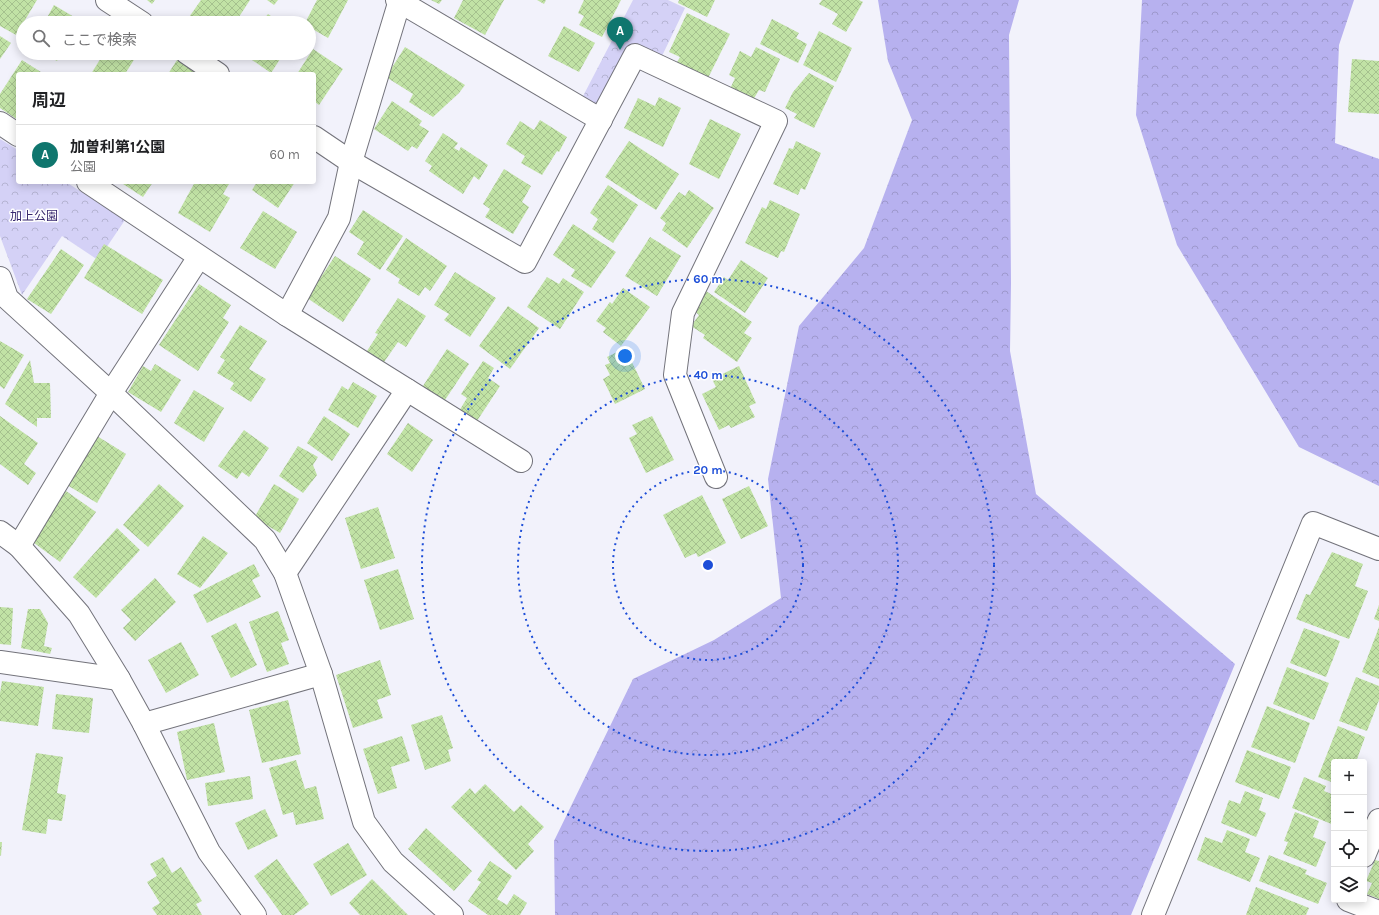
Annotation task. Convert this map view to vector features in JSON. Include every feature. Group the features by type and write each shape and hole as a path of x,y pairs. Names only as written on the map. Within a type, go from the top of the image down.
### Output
{"street":[{"path":"107,0 131,16"},
{"path":"287,315 339,218 351,162 399,1 601,120"},
{"path":"316,138 351,162 526,262 635,55 776,121 683,313 675,375 716,477"},
{"path":"197,60 215,72"},
{"path":"0,123 16,134"},
{"path":"91,184 287,315 521,461"},
{"path":"19,546 111,393 200,257"},
{"path":"0,278 7,298 111,393 265,540 285,573 321,674 364,822 393,862 452,915"},
{"path":"285,573 407,390"},
{"path":"1153,915 1313,523 1379,549"},
{"path":"0,532 19,546 79,614 119,678 209,852 255,915"},
{"path":"0,662 119,678"},
{"path":"144,724 321,674"},
{"path":"1367,849 1379,820"},
{"path":"1339,915 1345,903"},
{"path":"1355,903 1379,912"}],"green space":[{"path":"633,0 668,0 685,8 662,56 637,44 604,102 590,105 581,100"},
{"path":"878,0 1019,0 1009,35 1011,283 1010,351 1036,494 1235,664 1131,915 555,915 554,841 633,679 714,640 781,598 768,479 799,326 864,248 912,120 888,61"},
{"path":"1142,0 1354,0 1339,45 1335,143 1379,159 1379,486 1299,447 1177,245 1136,115"},
{"name":"加上公園","path":"0,139 16,149 16,184 69,184 125,220 98,260 62,236 22,295 0,236"}],"building":[{"path":"0,0 37,0 27,16 16,16 16,35 0,26"},
{"path":"147,0 155,0 152,4"},
{"path":"201,0 250,0 240,16 190,16"},
{"path":"267,0 278,0 274,5"},
{"path":"317,0 348,0 328,38 316,31 316,16 309,16"},
{"path":"431,0 442,0 439,4"},
{"path":"463,0 504,0 485,35 454,18"},
{"path":"537,0 546,0 544,4"},
{"path":"584,0 621,0 602,37 579,25 584,16 578,13"},
{"path":"679,0 715,0 707,17 678,3"},
{"path":"822,0 859,0 863,2 846,32 832,24 838,14 819,4"},
{"path":"54,5 72,16 48,16"},
{"path":"687,13 730,34 707,80 676,64 680,57 669,52"},
{"path":"772,19 799,33 796,38 807,44 798,63 760,44"},
{"path":"564,26 595,43 579,72 548,56"},
{"path":"819,31 852,48 836,82 803,65"},
{"path":"0,36 11,43 0,59"},
{"path":"405,47 465,85 459,93 433,117 409,102 413,94 386,77"},
{"path":"756,47 780,59 765,92 759,90 753,100 730,89 735,78 729,75 740,51 751,57"},
{"path":"316,51 343,69 319,105 316,103 316,72 298,72 306,60 316,60"},
{"path":"1352,59 1379,61 1379,114 1348,112"},
{"path":"22,60 41,72 16,72 16,119 0,108 0,94"},
{"path":"100,60 134,60 126,72 92,72"},
{"path":"177,60 197,72 169,72"},
{"path":"252,60 279,60 272,72"},
{"path":"809,73 834,86 814,128 794,118 797,114 785,108 793,92"},
{"path":"659,97 681,108 663,147 624,128 638,98 655,106"},
{"path":"392,101 422,121 419,125 429,131 417,149 412,146 408,151 374,129"},
{"path":"710,119 741,134 719,179 689,164"},
{"path":"540,120 567,137 559,152 557,151 542,175 521,163 525,156 506,144 520,121 534,130"},
{"path":"443,133 458,143 454,148 459,151 461,147 488,165 479,180 474,176 463,194 429,171 432,166 425,161"},
{"path":"629,141 679,174 656,210 605,177"},
{"path":"796,141 821,153 805,190 801,188 798,195 773,184 789,148 793,149"},
{"path":"504,169 531,186 522,202 529,207 513,234 485,217 490,209 483,204"},
{"path":"123,184 152,184 143,197"},
{"path":"194,184 229,184 223,194 230,198 210,232 178,213"},
{"path":"256,184 294,184 278,208 252,190"},
{"path":"608,185 638,205 613,243 592,229 598,219 590,213"},
{"path":"689,190 714,208 687,248 662,230 666,223 660,218 679,192 685,196"},
{"path":"770,200 800,214 784,252 781,251 778,258 745,243 762,207 766,209"},
{"path":"363,210 403,236 380,270 357,254 364,242 349,232"},
{"path":"263,211 297,232 275,269 240,248"},
{"path":"573,224 616,252 591,288 571,276 575,270 553,255"},
{"path":"650,237 681,256 657,296 625,276"},
{"path":"406,238 447,266 430,291 425,287 419,296 398,283 400,279 386,270"},
{"path":"104,244 163,280 142,314 84,278"},
{"path":"61,249 84,265 51,314 27,299"},
{"path":"335,256 371,279 343,322 307,298"},
{"path":"741,260 768,278 745,313 714,292 724,277 728,280"},
{"path":"455,272 496,298 470,337 444,320 449,314 434,305"},
{"path":"547,277 559,284 563,278 584,292 560,329 527,307"},
{"path":"199,284 231,305 223,318 229,322 198,371 159,345"},
{"path":"623,288 650,307 621,346 603,332 606,328 596,321 610,302 612,304"},
{"path":"706,291 752,322 744,333 752,338 737,362 703,338 705,335 691,326 699,315 693,310"},
{"path":"398,298 426,316 406,347 398,342 382,365 365,354 378,334 375,333"},
{"path":"508,306 539,328 510,369 479,346"},
{"path":"240,325 267,341 249,369 266,379 251,402 230,389 234,383 217,373 225,360 220,357"},
{"path":"0,341 24,355 4,389 0,386"},
{"path":"625,348 645,389 615,404 603,379 610,375 605,365 610,363 607,357"},
{"path":"447,349 469,364 443,403 421,389"},
{"path":"30,360 34,383 50,383 51,418 37,418 37,427 5,404"},
{"path":"483,361 494,368 488,378 500,386 473,427 456,416 467,398 461,394"},
{"path":"155,364 181,380 161,412 128,392 143,366 151,371"},
{"path":"739,366 756,403 749,406 755,417 731,428 729,425 719,430 702,394 716,387 712,379"},
{"path":"353,382 377,396 358,428 328,410 342,386 348,390"},
{"path":"194,390 224,408 204,442 174,423"},
{"path":"0,416 38,443 24,464 36,473 28,485 0,464"},
{"path":"324,416 350,434 332,461 307,443"},
{"path":"652,416 674,460 646,473 629,438 637,434 632,425"},
{"path":"408,423 433,440 412,472 387,454"},
{"path":"244,430 269,448 249,477 242,472 237,479 218,466"},
{"path":"97,436 126,454 97,503 67,485"},
{"path":"298,446 318,457 313,465 317,475 303,493 279,476"},
{"path":"159,484 184,506 148,547 123,525"},
{"path":"274,484 299,499 280,533 254,518"},
{"path":"749,486 768,526 741,539 722,499"},
{"path":"66,491 96,512 60,562 30,540"},
{"path":"702,495 726,543 698,557 696,553 685,558 663,515"},
{"path":"378,507 395,558 361,569 345,518"},
{"path":"117,528 140,550 96,598 73,577"},
{"path":"203,536 228,553 200,588 177,574"},
{"path":"1332,552 1363,564 1355,586 1368,591 1349,639 1296,619 1306,594 1310,595"},
{"path":"254,564 260,576 252,580 261,597 207,623 193,595"},
{"path":"398,569 414,619 380,630 364,580"},
{"path":"155,578 176,602 135,641 123,628 131,620 121,610"},
{"path":"1379,605 1379,621 1374,619"},
{"path":"0,607 13,608 11,645 0,644"},
{"path":"28,609 40,609 48,623 44,646 52,648 50,654 21,648"},
{"path":"278,611 289,640 281,643 289,664 267,672 249,622"},
{"path":"236,623 257,665 231,678 211,636"},
{"path":"1379,627 1379,679 1362,672"},
{"path":"1304,628 1340,641 1326,677 1290,663"},
{"path":"181,642 199,675 166,693 148,660"},
{"path":"380,660 391,695 377,700 383,718 353,728 336,675"},
{"path":"1287,667 1329,683 1314,720 1273,704"},
{"path":"1356,677 1379,686 1379,700 1367,731 1339,721"},
{"path":"2,681 44,687 38,726 0,721 0,693"},
{"path":"56,694 93,698 89,733 52,729"},
{"path":"288,700 301,754 262,763 249,710"},
{"path":"1267,706 1310,723 1295,763 1251,747"},
{"path":"442,715 453,748 448,750 451,761 425,770 411,725"},
{"path":"214,723 225,772 187,780 177,732"},
{"path":"1338,726 1365,737 1357,759 1331,759 1331,782 1318,777"},
{"path":"402,736 410,761 391,767 397,788 378,794 363,749"},
{"path":"1247,750 1291,767 1279,799 1235,782"},
{"path":"36,753 63,757 57,793 66,795 62,821 48,819 46,834 22,830"},
{"path":"296,760 305,789 316,786 324,819 296,825 293,812 283,815 269,768"},
{"path":"250,776 253,799 208,806 205,783"},
{"path":"1304,777 1326,786 1324,791 1331,794 1331,824 1292,808"},
{"path":"485,784 514,812 521,805 544,827 528,844 534,851 516,870 451,807 470,788 475,794"},
{"path":"1245,791 1263,798 1259,810 1266,813 1256,837 1221,823 1229,800 1240,804"},
{"path":"265,809 278,836 248,850 235,823"},
{"path":"1295,812 1319,821 1313,837 1326,842 1316,867 1283,854 1288,842 1284,841"},
{"path":"426,828 472,871 454,891 408,849"},
{"path":"1227,830 1250,839 1245,852 1260,858 1250,882 1197,860 1205,837 1222,843"},
{"path":"0,842 2,842 1,856 0,855"},
{"path":"348,843 367,875 331,896 313,864"},
{"path":"1269,855 1307,870 1305,874 1327,883 1318,904 1259,881"},
{"path":"163,857 172,873 181,867 202,901 196,904 202,915 157,915 152,908 160,903 147,882 157,876 150,864"},
{"path":"277,859 309,904 294,915 282,915 254,876"},
{"path":"1375,860 1379,861 1379,899 1367,894 1372,883 1367,881"},
{"path":"490,861 512,876 497,899 507,905 514,894 527,903 520,915 488,915 468,901 481,882 477,880"},
{"path":"372,879 408,915 360,915 349,903"},
{"path":"1256,887 1309,908 1306,915 1246,915"}],"place":[{"name":"加曽利第1公園","path":"620,50"}]}
